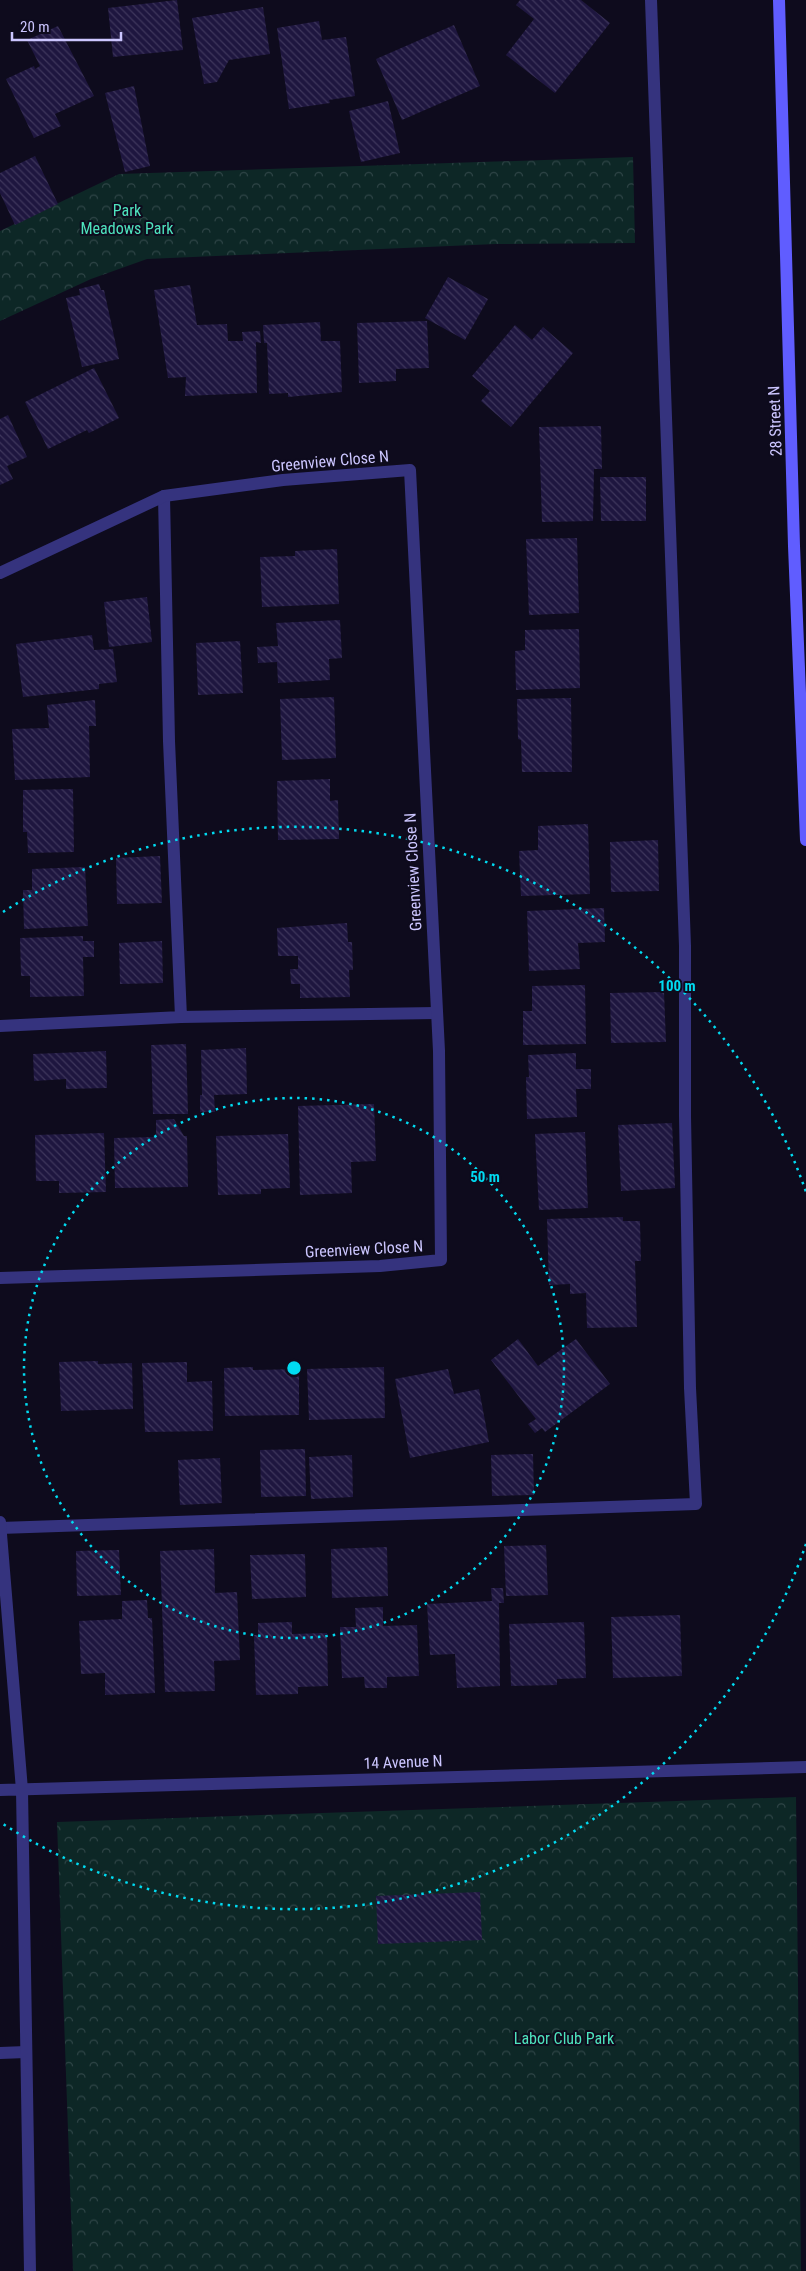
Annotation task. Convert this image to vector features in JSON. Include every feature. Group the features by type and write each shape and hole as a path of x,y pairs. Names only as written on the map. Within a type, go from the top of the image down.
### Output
{"main road":[{"name":"28 Street N","path":"779,0 794,546 806,840"}],"street":[{"path":"0,1528 696,1504 690,1388 685,1116 686,946 651,0"},
{"name":"Greenview Close N","path":"0,573 164,496 283,480 410,470 436,1013 441,1260 380,1266 0,1278"},
{"path":"164,496 169,740 181,1017"},
{"path":"0,1026 181,1017 436,1013"},
{"path":"0,1522 22,1790 30,2271"},
{"name":"14 Avenue N","path":"0,1790 806,1767"},
{"path":"0,2053 26,2052"}],"green space":[{"name":"Park Meadows Park","path":"633,157 635,243 496,244 147,259 91,279 0,321 0,231 119,174"},
{"name":"Labor Club Park","path":"796,1797 801,2271 73,2271 57,1822"}],"building":[{"path":"177,0 183,50 113,57 108,8"},
{"path":"520,0 581,0 610,23 555,93 506,55 534,19 516,5"},
{"path":"263,7 270,54 229,60 217,82 204,84 192,18"},
{"path":"319,21 322,40 346,37 355,96 329,100 330,103 289,109 277,28"},
{"path":"454,25 480,86 402,120 376,59"},
{"path":"58,26 94,96 55,114 61,126 34,138 6,79 34,66 35,69 40,66 27,40"},
{"path":"134,86 150,166 125,172 105,93"},
{"path":"388,101 400,153 361,162 349,111"},
{"path":"35,156 58,204 15,225 0,193 0,173"},
{"path":"448,277 488,299 465,340 425,318"},
{"path":"99,284 101,290 104,290 119,359 82,367 66,298 80,295 79,289"},
{"path":"190,285 197,325 227,324 228,341 243,341 242,332 260,331 261,343 256,342 257,393 185,396 186,377 168,378 154,290"},
{"path":"427,321 429,368 396,369 396,381 359,383 357,323"},
{"path":"320,322 321,341 340,341 342,392 288,397 288,393 269,394 267,343 264,343 263,325"},
{"path":"515,325 532,340 543,327 573,353 511,427 481,401 490,391 472,376"},
{"path":"94,368 119,418 89,433 87,430 48,449 25,402"},
{"path":"8,415 27,457 7,466 13,479 0,485 0,419"},
{"path":"601,426 602,469 594,469 593,521 542,522 539,427"},
{"path":"600,477 646,477 646,521 601,521"},
{"path":"577,538 579,613 529,615 526,539"},
{"path":"337,549 339,604 262,607 260,557 295,556 295,551"},
{"path":"147,597 152,642 109,647 104,602"},
{"path":"340,620 342,658 329,659 330,680 278,683 277,662 258,663 257,647 278,646 276,623"},
{"path":"579,629 580,688 516,690 515,651 525,650 525,630"},
{"path":"92,635 94,650 113,649 117,682 99,684 99,689 23,697 16,644"},
{"path":"240,641 243,693 198,695 196,643"},
{"path":"334,697 336,758 282,760 280,699"},
{"path":"571,698 572,772 522,772 521,740 518,739 517,699"},
{"path":"95,700 96,726 89,726 90,777 15,780 12,729 49,728 47,705"},
{"path":"330,779 330,801 338,800 339,839 278,840 277,781"},
{"path":"73,789 74,852 28,853 27,832 23,832 23,790"},
{"path":"588,824 590,894 521,896 519,851 538,850 538,826"},
{"path":"658,840 659,891 611,892 610,842"},
{"path":"160,856 162,903 117,904 116,858"},
{"path":"85,867 88,926 24,929 23,890 32,890 32,869"},
{"path":"604,908 605,942 578,943 580,969 529,971 527,911"},
{"path":"347,923 348,942 352,942 353,970 349,970 350,997 300,998 300,984 291,984 290,969 298,969 298,956 278,956 277,928"},
{"path":"83,936 83,941 94,941 94,957 83,957 84,996 30,997 30,976 21,976 20,938"},
{"path":"162,941 163,983 120,984 119,943"},
{"path":"585,985 586,1044 523,1045 523,1011 532,1011 532,986"},
{"path":"664,992 666,1042 611,1043 610,993"},
{"path":"186,1044 188,1114 153,1114 151,1045"},
{"path":"246,1048 247,1094 214,1095 215,1112 200,1112 200,1095 202,1095 201,1050"},
{"path":"106,1051 107,1088 66,1089 66,1079 34,1081 33,1054"},
{"path":"576,1053 576,1069 591,1069 591,1089 576,1089 577,1117 527,1119 526,1077 529,1077 528,1055"},
{"path":"374,1104 376,1161 351,1162 352,1193 300,1195 298,1106"},
{"path":"174,1119 184,1136 187,1136 188,1187 115,1188 114,1138 156,1137 156,1120"},
{"path":"672,1123 675,1188 621,1191 618,1125"},
{"path":"585,1132 588,1208 539,1210 535,1134"},
{"path":"104,1133 106,1192 59,1193 59,1181 36,1181 35,1135"},
{"path":"288,1134 290,1188 261,1189 261,1194 218,1195 216,1136"},
{"path":"623,1217 623,1221 640,1221 641,1261 635,1261 637,1327 587,1328 586,1293 570,1294 570,1284 549,1285 547,1219"},
{"path":"518,1339 538,1366 576,1339 610,1384 545,1432 542,1428 535,1433 528,1424 536,1419 491,1360"},
{"path":"98,1361 98,1364 132,1363 133,1409 61,1411 59,1362"},
{"path":"187,1362 187,1382 212,1381 213,1431 145,1432 142,1363"},
{"path":"253,1367 253,1370 299,1369 299,1415 225,1416 224,1368"},
{"path":"384,1367 385,1418 309,1420 307,1369"},
{"path":"448,1369 454,1394 479,1389 489,1442 410,1458 395,1379"},
{"path":"305,1449 306,1496 261,1497 260,1450"},
{"path":"533,1454 534,1495 492,1496 491,1455"},
{"path":"352,1455 353,1497 311,1499 309,1457"},
{"path":"220,1458 222,1503 180,1505 178,1460"},
{"path":"546,1545 548,1595 506,1596 504,1546"},
{"path":"387,1547 388,1596 332,1598 331,1549"},
{"path":"214,1549 215,1593 237,1592 240,1660 214,1661 215,1691 165,1692 160,1551"},
{"path":"119,1550 121,1595 77,1596 76,1551"},
{"path":"305,1554 306,1597 252,1599 250,1555"},
{"path":"491,1588 503,1588 504,1603 499,1603 500,1686 457,1688 455,1654 430,1655 427,1604 492,1601"},
{"path":"147,1600 148,1618 152,1618 155,1693 105,1695 105,1673 81,1674 79,1621 122,1619 122,1601"},
{"path":"383,1607 383,1626 417,1625 419,1676 387,1677 387,1688 365,1688 364,1677 342,1678 340,1627 356,1627 355,1608"},
{"path":"680,1615 682,1676 613,1678 611,1617"},
{"path":"292,1622 292,1634 327,1633 328,1686 298,1687 298,1694 256,1695 254,1635 258,1635 258,1623"},
{"path":"584,1622 586,1678 557,1679 557,1685 511,1686 509,1624"},
{"path":"480,1892 482,1940 378,1944 376,1896"}]}
